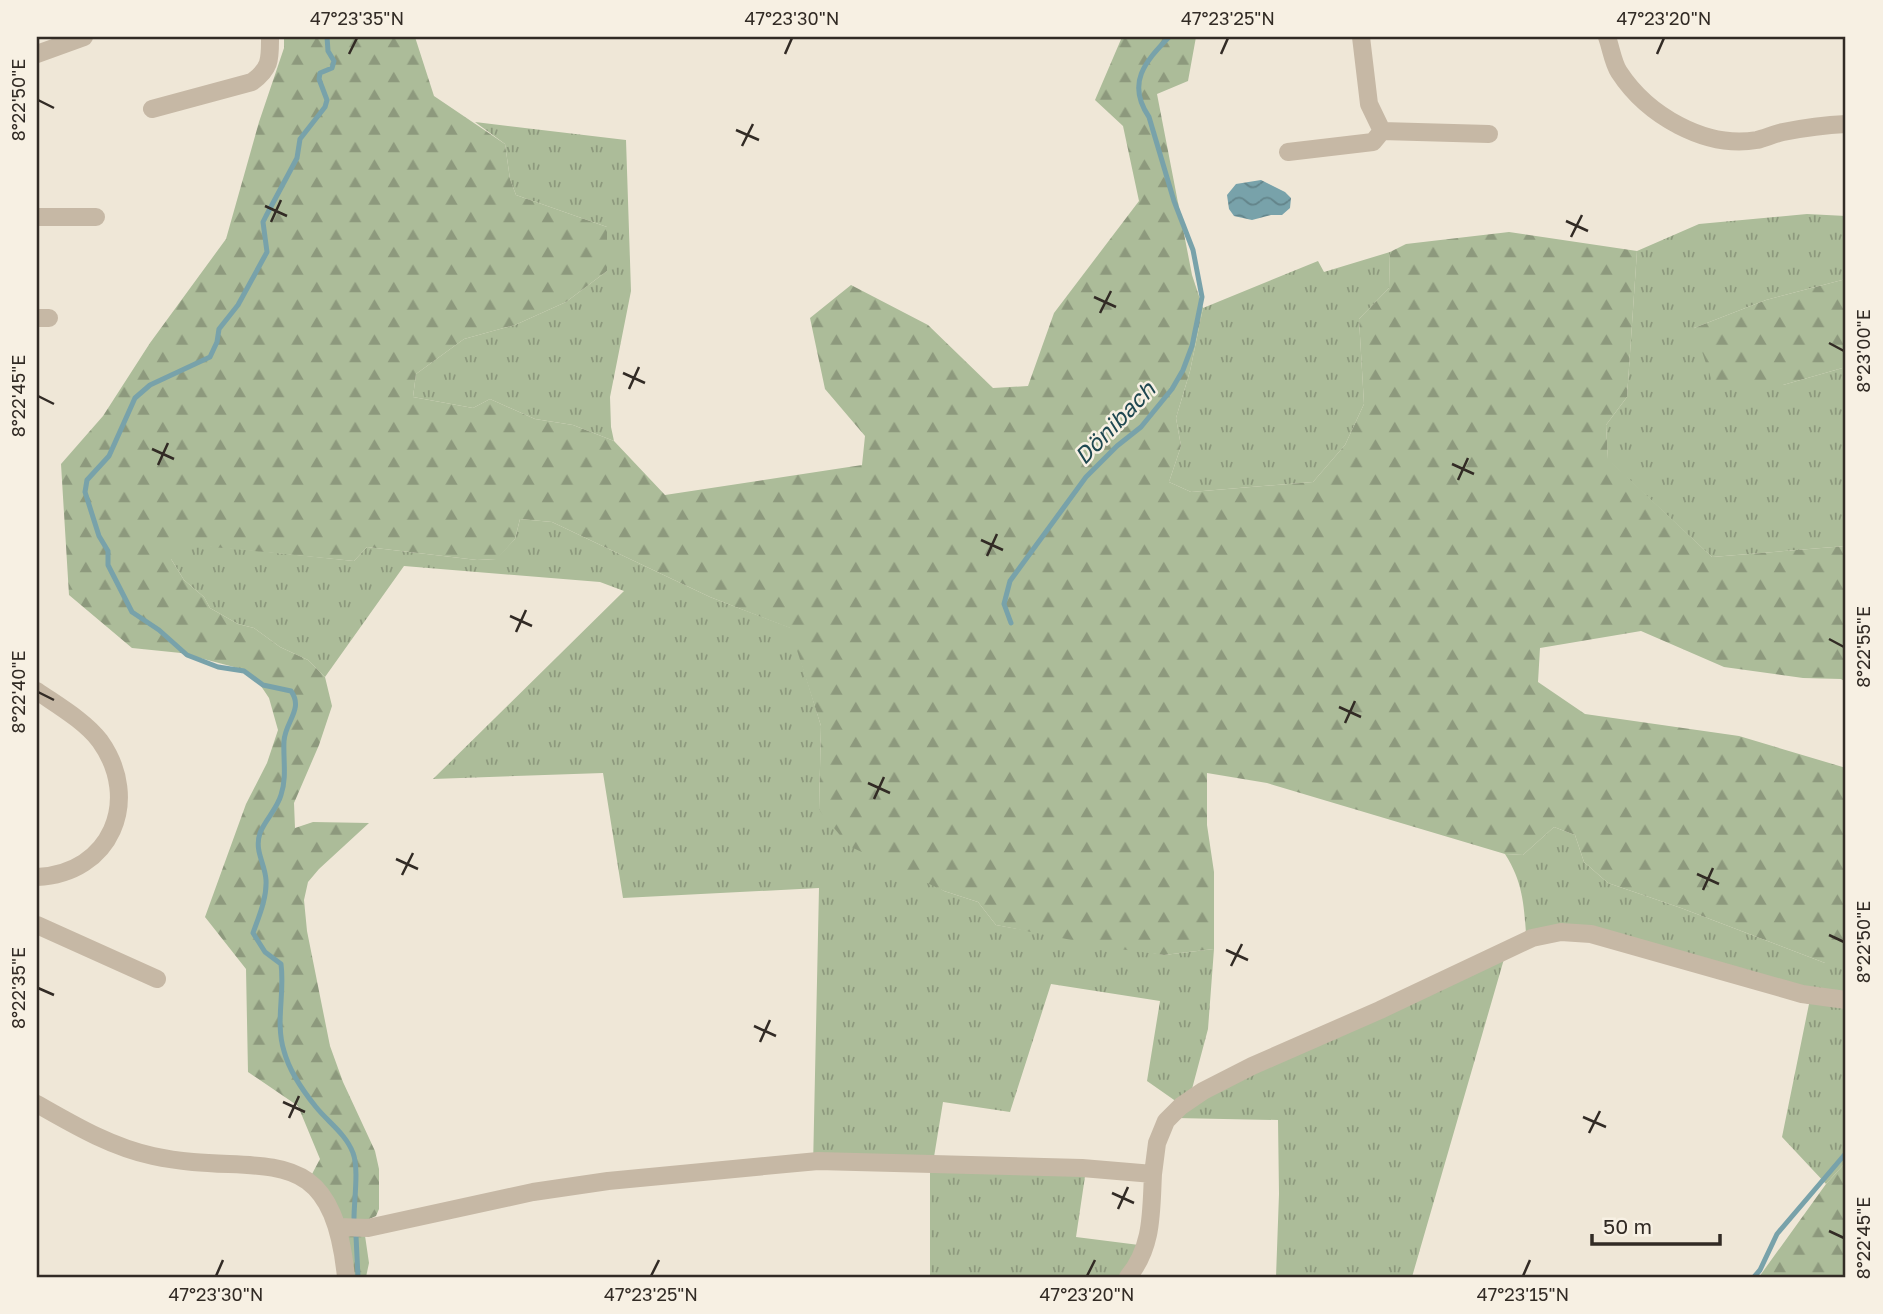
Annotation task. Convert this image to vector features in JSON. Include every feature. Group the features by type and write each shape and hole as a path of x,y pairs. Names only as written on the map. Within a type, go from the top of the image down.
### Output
{"street":[{"path":"37,54 84,37"},
{"path":"152,108 252,82 265,73 270,58 270,37"},
{"path":"1361,37 1369,104 1382,131"},
{"path":"1607,37 1618,71 1646,103 1671,121 1698,134 1730,140 1756,140 1780,133 1846,124"},
{"path":"1382,131 1489,134"},
{"path":"1288,152 1373,142 1382,131"},
{"path":"37,217 96,217"},
{"path":"37,691 99,740 111,761 120,804 117,822 110,838 97,854 72,869 48,877 37,877"},
{"path":"37,925 157,979"},
{"path":"1128,1277 1139,1263 1147,1245 1157,1143 1166,1121 1181,1106 1203,1091 1252,1066 1542,934 1591,934 1790,991 1826,999 1846,1000"},
{"path":"37,1104 87,1132 136,1152 201,1163 279,1168 312,1182 320,1191 338,1227 346,1277"},
{"path":"338,1227 368,1228 533,1192 608,1181 818,1161 1082,1168 1153,1174"}],"green space":[{"path":"284,37 415,37 434,96 505,144 510,179 516,195 607,227 607,271 566,302 515,325 464,339 416,374 413,397 473,408 490,399 535,419 573,425 614,441 665,495 862,465 865,436 825,389 810,318 851,285 928,325 993,388 1028,386 1054,313 1139,201 1123,126 1095,100 1122,37 1196,37 1188,81 1157,94 1192,275 1203,308 1190,371 1176,418 1181,446 1169,482 1191,492 1313,482 1345,445 1364,404 1359,319 1389,288 1390,252 1406,244 1509,232 1637,251 1627,397 1606,425 1608,459 1712,557 1846,546 1846,682 1841,679 1803,678 1724,667 1641,631 1540,648 1538,682 1585,714 1739,736 1846,768 1846,963 1825,963 1608,883 1584,862 1575,835 1554,827 1523,855 1505,854 1267,783 1207,773 1207,825 1214,872 1214,949 1164,955 1112,948 996,925 978,902 944,891 849,846 819,810 821,726 790,628 710,597 552,522 520,519 515,539 497,559 477,560 367,547 354,561 172,543 171,559 184,580 204,597 210,608 238,624 254,628 280,647 308,660 325,677 332,706 319,745 294,803 295,828 313,822 369,823 308,882 304,900 307,931 330,1046 343,1082 375,1151 379,1169 379,1209 376,1216 363,1222 369,1263 366,1277 349,1277 312,1174 320,1159 298,1106 248,1072 246,969 205,917 246,804 267,763 278,730 269,698 255,677 234,667 181,653 132,648 69,595 61,464 103,416 150,343 226,239 259,122 284,48"},
{"path":"475,122 626,140 631,291 610,397 614,441 573,425 535,419 490,399 473,408 413,397 416,374 464,339 515,325 566,302 607,271 607,227 516,195 510,179 505,144"},
{"path":"1807,214 1846,216 1846,279 1766,300 1694,328 1783,385 1846,367 1846,546 1712,557 1608,460 1606,425 1627,397 1637,251 1699,224"},
{"path":"1390,252 1389,288 1359,319 1364,404 1345,445 1313,482 1191,492 1169,482 1181,446 1176,418 1190,371 1203,308 1318,261 1324,272"},
{"path":"1846,279 1846,367 1783,385 1712,381 1694,328 1766,300"},
{"path":"520,519 552,522 710,597 791,628 821,726 819,810 944,891 978,902 996,925 1164,955 1214,949 1208,1029 1192,1089 1504,959 1412,1277 1276,1277 1278,1120 1175,1118 1177,1102 1147,1081 1160,1001 1051,984 1010,1112 943,1102 934,1157 1087,1163 1076,1237 1147,1246 1131,1277 930,1277 930,1170 813,1168 819,888 623,898 603,773 433,779 624,591 600,582 404,566 325,677 308,660 280,647 254,628 238,624 210,608 204,597 184,580 171,559 171,542 354,561 367,547 477,560 496,559 515,539"},
{"path":"1554,827 1575,835 1584,862 1608,883 1825,963 1846,963 1846,1162 1826,1184 1782,1137 1809,1004 1592,941 1559,939 1527,946 1520,888 1505,854 1523,855"},
{"path":"1846,1162 1846,1277 1759,1277 1826,1184"}],"water":[{"path":"1261,180 1285,192 1291,198 1290,208 1282,215 1252,220 1234,216 1229,209 1227,195 1236,184"}],"waterway":[{"path":"327,37 328,51 334,61 332,68 320,73 319,79 327,100 325,107 300,139 297,158 263,222 267,252 238,305 219,329 210,357 150,385 135,398 109,456 87,480 85,492 99,536 108,551 108,565 132,612 159,630 187,655 218,667 244,671 263,685 291,691 294,698 295,710 284,741 283,789 258,839 266,887 253,933 265,952 281,964 280,1029 289,1066 306,1094 341,1134 353,1153 356,1176 354,1218"},
{"name":"Dönibach","path":"1011,623 1004,604 1010,581 1086,477 1141,427 1172,389 1192,346 1202,297 1193,250 1139,94 1141,74 1146,64 1169,37"},
{"path":"1754,1277 1777,1234 1846,1153"},
{"path":"356,1236 358,1277"}]}
